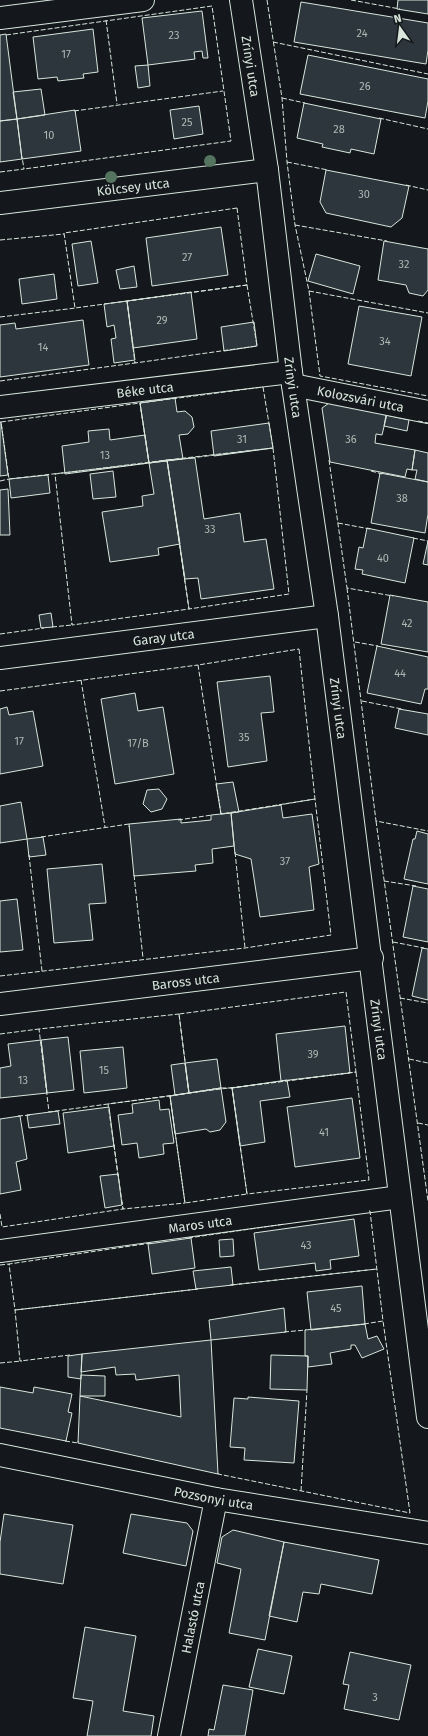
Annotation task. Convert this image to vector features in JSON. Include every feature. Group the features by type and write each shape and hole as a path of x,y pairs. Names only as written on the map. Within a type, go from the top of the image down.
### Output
{"street":[{"path":"0,18 143,0"},
{"name":"Zrínyi utca","path":"241,0 267,170 292,379 327,616 372,958 428,1418"},
{"name":"Kölcsey utca","path":"0,203 267,170"},
{"name":"Béke utca","path":"0,407 292,379"},
{"name":"Kolozsvári utca","path":"292,379 428,412"},
{"name":"Garay utca","path":"0,658 327,616"},
{"name":"Baross utca","path":"0,1004 372,958"},
{"name":"Maros utca","path":"0,1251 400,1197"},
{"name":"Pozsonyi utca","path":"0,1455 216,1500 428,1533"},
{"name":"Halastó utca","path":"169,1736 216,1500"}],"building":[{"path":"398,0 428,0 428,14 397,9"},
{"path":"301,2 428,23 428,50 426,64 294,42"},
{"path":"202,11 208,58 203,58 202,51 194,52 195,59 148,65 142,18"},
{"path":"93,29 98,72 83,74 84,78 58,81 57,77 38,79 33,37"},
{"path":"6,34 17,119 0,121 0,35"},
{"path":"308,55 428,79 428,101 425,118 300,94"},
{"path":"148,65 150,86 138,88 135,66"},
{"path":"41,89 45,115 17,119 13,92"},
{"path":"304,103 381,119 374,154 351,149 350,153 322,147 323,144 297,138"},
{"path":"199,106 203,134 174,139 170,110"},
{"path":"75,110 81,151 22,159 17,119"},
{"path":"17,119 22,159 0,162 0,121"},
{"path":"326,170 409,186 402,218 391,227 326,213 320,202"},
{"path":"221,227 228,275 152,286 146,238"},
{"path":"91,241 98,283 78,286 72,244"},
{"path":"384,241 428,249 428,290 423,296 409,293 406,285 378,280"},
{"path":"316,254 360,266 353,294 308,281"},
{"path":"134,266 137,287 120,289 116,270"},
{"path":"54,274 57,299 22,304 19,279"},
{"path":"191,292 197,339 133,348 127,301"},
{"path":"127,301 135,360 114,363 111,339 116,338 114,325 107,327 104,304"},
{"path":"359,306 422,317 411,376 348,364"},
{"path":"83,320 89,365 0,377 0,325 15,323 16,329"},
{"path":"254,322 257,346 224,351 221,327"},
{"path":"175,398 177,412 185,411 192,417 194,427 188,434 179,435 183,459 149,463 140,403"},
{"path":"332,401 387,414 382,435 376,434 375,443 415,450 412,470 407,469 405,477 330,462 322,408"},
{"path":"386,415 409,420 407,431 384,426"},
{"path":"0,422 8,475 0,476"},
{"path":"269,423 273,448 214,456 211,431"},
{"path":"109,429 110,440 145,435 149,463 65,474 62,446 89,442 88,431"},
{"path":"415,450 428,453 428,482 415,479 417,470 412,470"},
{"path":"195,458 204,519 240,513 244,542 266,539 274,589 201,599 198,578 185,579 167,460"},
{"path":"167,460 180,544 158,548 159,555 110,562 102,512 143,506 142,496 154,494 149,463"},
{"path":"113,471 116,497 93,499 90,474"},
{"path":"380,473 428,482 428,514 425,533 371,523"},
{"path":"48,475 50,493 11,498 9,479"},
{"path":"8,489 10,535 0,535 0,490"},
{"path":"367,528 414,538 405,583 362,574 363,570 355,569 359,547 363,548"},
{"path":"428,541 428,565 423,564"},
{"path":"390,595 428,602 428,652 381,644"},
{"path":"51,613 53,627 41,628 39,615"},
{"path":"377,646 428,657 428,689 425,689 421,704 367,693"},
{"path":"270,676 274,712 261,713 267,761 228,767 217,682"},
{"path":"135,693 138,711 163,707 174,774 115,784 101,699"},
{"path":"7,707 9,715 33,711 43,766 0,774 0,709"},
{"path":"399,709 428,714 428,735 395,728"},
{"path":"233,782 239,812 221,814 216,784"},
{"path":"159,789 167,799 162,809 151,812 143,804 147,790"},
{"path":"21,802 27,839 0,843 0,806"},
{"path":"281,805 283,818 312,814 319,864 309,867 314,910 260,917 251,859 235,854 231,813"},
{"path":"231,813 234,846 212,849 213,863 195,865 196,871 134,876 129,824 181,819 181,823 211,820 211,815"},
{"path":"417,831 428,834 428,884 404,879 413,839 415,839"},
{"path":"43,837 46,855 29,857 27,839"},
{"path":"102,864 106,903 89,904 93,940 54,943 47,869"},
{"path":"413,886 428,889 428,942 403,937"},
{"path":"17,899 23,950 0,952 0,901"},
{"path":"422,948 428,949 428,1000 412,996"},
{"path":"345,1026 350,1073 281,1081 276,1034"},
{"path":"68,1037 74,1090 47,1093 41,1040"},
{"path":"41,1040 47,1093 0,1098 0,1068 11,1066 8,1044"},
{"path":"123,1047 127,1088 84,1093 80,1051"},
{"path":"217,1059 221,1088 189,1093 185,1063"},
{"path":"185,1063 189,1093 175,1095 171,1065"},
{"path":"287,1080 290,1097 260,1101 265,1142 240,1146 232,1088"},
{"path":"221,1088 226,1122 220,1130 210,1132 206,1129 175,1134 170,1096"},
{"path":"352,1098 360,1158 295,1167 287,1107"},
{"path":"159,1100 160,1110 169,1109 174,1143 163,1144 164,1154 139,1158 137,1143 122,1145 118,1115 133,1113 132,1104"},
{"path":"109,1107 114,1146 68,1153 63,1113"},
{"path":"58,1111 60,1124 29,1128 27,1115"},
{"path":"20,1116 27,1159 16,1162 21,1190 0,1194 0,1119"},
{"path":"118,1174 122,1205 105,1208 100,1176"},
{"path":"354,1219 359,1256 330,1260 331,1269 316,1271 315,1263 259,1270 254,1233"},
{"path":"191,1238 195,1268 152,1274 148,1244"},
{"path":"233,1239 234,1256 220,1257 219,1240"},
{"path":"231,1267 233,1285 196,1289 193,1271"},
{"path":"362,1286 365,1324 311,1330 307,1292"},
{"path":"284,1308 286,1332 211,1340 209,1320"},
{"path":"365,1324 368,1339 377,1336 384,1349 362,1358 355,1345 351,1345 351,1349 330,1353 332,1364 308,1367 308,1356 305,1356 305,1330"},
{"path":"211,1340 218,1474 78,1443 80,1396 181,1417 179,1375 136,1380 135,1374 116,1375 115,1367 81,1372 82,1354"},
{"path":"82,1354 81,1379 68,1377 68,1356"},
{"path":"271,1355 308,1356 307,1390 270,1389"},
{"path":"81,1375 105,1376 105,1396 80,1396"},
{"path":"0,1387 33,1393 34,1387 72,1394 68,1412 72,1413 66,1441 0,1428"},
{"path":"248,1397 299,1401 294,1463 244,1460 245,1448 230,1447 234,1398 248,1399"},
{"path":"4,1514 73,1525 63,1584 0,1574 0,1542"},
{"path":"131,1514 187,1523 193,1531 186,1566 123,1553"},
{"path":"233,1530 284,1542 265,1640 229,1633 241,1569 217,1563 222,1537"},
{"path":"284,1542 379,1560 372,1594 321,1584 319,1594 303,1592 297,1622 269,1616"},
{"path":"85,1627 136,1636 123,1711 154,1716 151,1736 87,1736 93,1701 73,1698"},
{"path":"258,1649 292,1656 284,1694 249,1687"},
{"path":"350,1652 411,1665 399,1720 344,1709 349,1685 343,1684"},
{"path":"223,1685 253,1690 245,1736 208,1736 209,1729 214,1730"}],"fence":[{"path":"267,0 282,98 287,162 295,225 309,291 320,376 428,396"},
{"path":"351,0 400,9"},
{"path":"6,35 212,6 231,141 24,169"},
{"path":"106,20 117,104"},
{"path":"273,42 428,74"},
{"path":"74,111 223,91"},
{"path":"282,98 305,103"},
{"path":"379,118 428,129"},
{"path":"0,172 24,169 22,157"},
{"path":"287,162 328,170"},
{"path":"406,185 428,190"},
{"path":"237,208 247,285 75,308 64,233 237,208"},
{"path":"295,225 387,241"},
{"path":"0,240 64,234"},
{"path":"247,285 257,346 135,363 127,301 247,285"},
{"path":"309,291 428,313"},
{"path":"0,317 76,308"},
{"path":"0,381 135,362"},
{"path":"263,387 273,448 149,463 140,403 263,387"},
{"path":"140,403 149,463 9,479 1,422 140,403"},
{"path":"418,421 428,423"},
{"path":"273,448 289,594 189,609 167,460 273,448"},
{"path":"167,460 189,609 72,625 55,474 167,460"},
{"path":"329,460 347,588 393,596"},
{"path":"371,471 382,474"},
{"path":"0,481 9,479"},
{"path":"338,523 370,529"},
{"path":"413,538 428,541"},
{"path":"347,588 376,821 428,831"},
{"path":"52,627 72,625 72,623"},
{"path":"0,634 44,628"},
{"path":"355,642 378,646"},
{"path":"299,649 315,799 221,814 198,665 299,649"},
{"path":"0,691 198,665"},
{"path":"81,680 105,827"},
{"path":"362,701 402,709"},
{"path":"0,976 245,948 331,935 315,799 279,805"},
{"path":"178,820 212,815"},
{"path":"376,821 428,1201"},
{"path":"41,837 129,824 129,827"},
{"path":"235,852 245,948"},
{"path":"29,855 42,971"},
{"path":"134,875 143,958"},
{"path":"384,881 416,886"},
{"path":"393,942 424,948"},
{"path":"346,992 356,1072 189,1093 179,1014 346,992"},
{"path":"400,998 428,1003"},
{"path":"179,1014 189,1093 49,1112 39,1029 179,1014"},
{"path":"0,1034 39,1029 40,1031"},
{"path":"409,1059 428,1063"},
{"path":"356,1072 369,1180 247,1194 232,1088 356,1072"},
{"path":"221,1088 232,1088 247,1194 185,1203 170,1096 221,1088"},
{"path":"170,1096 185,1203 123,1209 108,1104 170,1096"},
{"path":"18,1116 30,1115"},
{"path":"418,1123 428,1125"},
{"path":"114,1145 118,1176"},
{"path":"0,1214 2,1227 123,1209 122,1202"},
{"path":"364,1324 383,1321 370,1211 368,1211"},
{"path":"188,1238 285,1224"},
{"path":"151,1243 9,1264 15,1310 198,1289"},
{"path":"0,1265 9,1265"},
{"path":"230,1285 377,1269"},
{"path":"232,1285 377,1269"},
{"path":"70,1355 20,1361 15,1310 198,1289"},
{"path":"218,1473 410,1513 383,1321"},
{"path":"284,1332 306,1330"},
{"path":"0,1363 22,1361"},
{"path":"301,1491 307,1390"},
{"path":"65,1441 78,1443 78,1441"}]}
